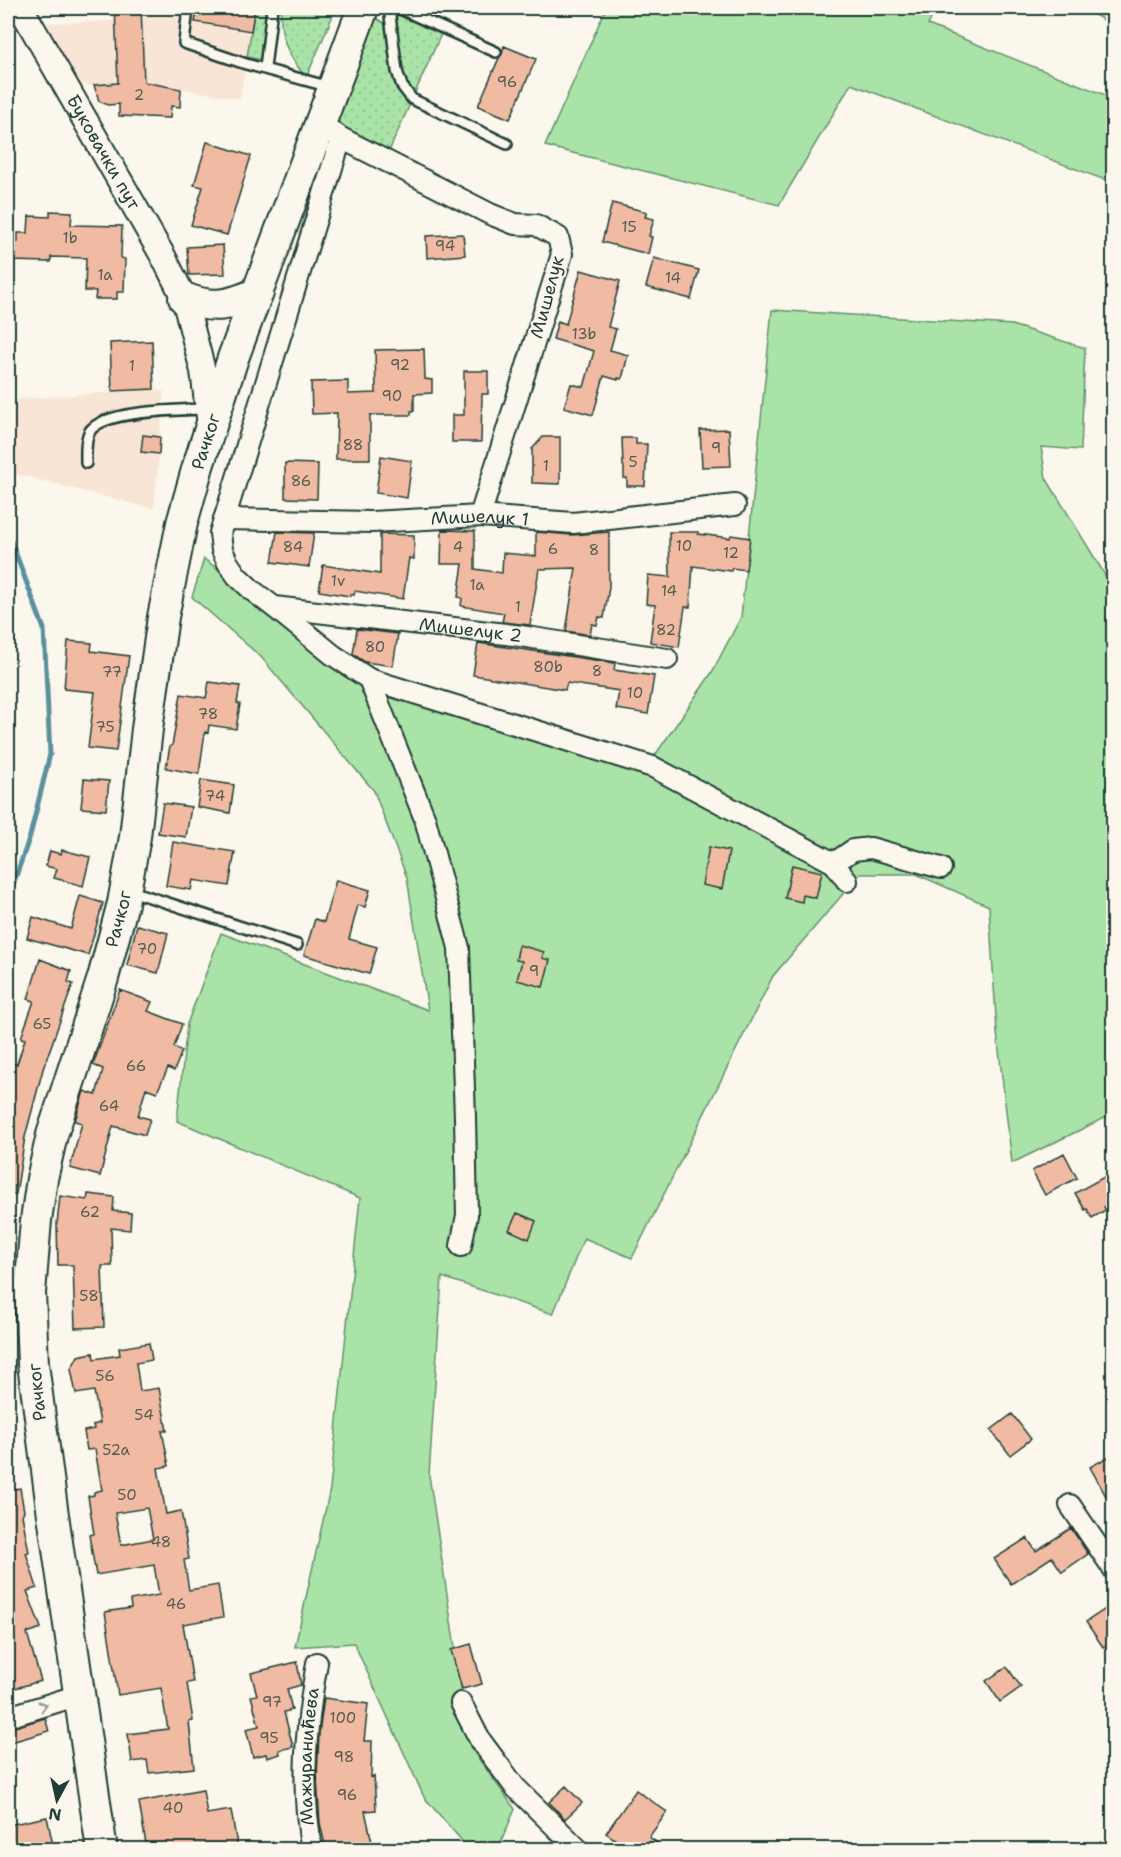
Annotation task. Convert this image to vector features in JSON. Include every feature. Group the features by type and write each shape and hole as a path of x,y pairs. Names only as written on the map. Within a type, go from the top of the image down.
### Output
{"main road":[{"name":"Рачког","path":"102,1850 53,1519 33,1364 30,1315 32,1260 42,1179 52,1135 104,978 126,889 135,837 153,681 169,582 209,418 258,293 331,130 333,88 363,8"},
{"path":"184,298 197,303 224,306 258,293"}],"street":[{"name":"Буковачки пут","path":"21,8 164,258 184,298 202,371 209,418"},
{"name":"Мишелук","path":"331,130 490,213 515,224 536,225 558,237 562,254 480,516"},
{"path":"331,130 220,533 222,550 228,563 237,576 253,591 333,656 369,679 654,767 834,863 847,881"},
{"name":"Мишелук 1","path":"224,519 372,522 480,516 573,523 735,506"},
{"name":"Мишелук 2","path":"274,607 504,634 667,659"},
{"path":"369,679 425,819 459,948 467,1215 461,1246"},
{"path":"834,863 853,850 872,848 941,868"},
{"path":"1070,1505 1113,1570"},
{"name":"Мажуранићева","path":"312,1850 306,1797 306,1745 317,1663"},
{"path":"8,1717 79,1695"},
{"path":"461,1703 480,1740 515,1787 579,1850"}],"lane":[{"path":"188,8 184,43 333,88"},
{"path":"265,68 272,8"},
{"path":"389,8 397,71 402,86 412,99 507,144"},
{"path":"398,8 496,52"},
{"path":"86,463 88,433 94,427 110,419 162,411 209,418"},
{"path":"126,889 297,945"}],"shaded area":[{"path":"141,8 255,8 240,99 144,82"},
{"path":"115,21 118,83 78,86 47,23"},
{"path":"154,389 164,392 154,509 12,473 8,462 8,400"}],"green space":[{"path":"255,8 267,8 262,60 247,57"},
{"path":"281,8 336,8 307,76 298,67 285,44 281,27"},
{"path":"606,8 936,8 928,25 1113,98 1113,183 851,84 779,205 545,146"},
{"path":"1083,8 1113,8 1113,26"},
{"path":"389,10 441,34 386,158 340,131 323,110 369,14 384,23"},
{"path":"772,310 1012,325 1085,348 1081,450 1041,447 1046,478 1113,588 1113,1114 1012,1163 997,1033 989,906 916,874 860,874 773,976 632,1258 584,1238 553,1314 442,1277 429,1475 470,1747 515,1809 498,1849 469,1849 424,1797 354,1643 295,1647 330,1489 360,1198 177,1121 187,1024 221,933 428,1010 407,878 374,791 261,657 192,597 204,559 366,677 647,767 711,674 741,617"}],"building":[{"path":"115,8 141,8 144,82 181,89 180,107 171,106 170,118 119,116 119,104 108,105 99,101 94,85 118,83"},
{"path":"198,8 255,8 251,31 195,22"},
{"path":"504,46 536,59 510,119 478,106"},
{"path":"207,142 251,156 227,235 191,225 203,187 194,185"},
{"path":"612,203 647,212 645,217 654,219 649,236 652,237 648,254 602,242"},
{"path":"50,211 72,212 71,225 122,226 121,258 125,259 124,292 117,292 117,299 95,299 96,291 85,291 86,258 51,257 51,262 8,261 8,242 18,242 18,233 28,233 29,216 50,217"},
{"path":"463,234 465,255 427,258 426,236"},
{"path":"223,245 225,274 189,275 187,247"},
{"path":"654,258 699,270 691,299 646,287"},
{"path":"581,270 620,281 608,327 616,329 610,350 628,355 622,379 604,376 593,415 564,407 571,384 584,387 594,351 553,339 558,321 566,324"},
{"path":"152,341 154,389 112,391 110,343"},
{"path":"424,349 425,379 432,380 432,393 414,394 414,411 411,411 411,415 370,415 370,459 336,459 337,413 312,414 311,382 348,381 348,394 376,393 375,350"},
{"path":"464,371 488,371 488,394 482,394 481,442 452,442 452,415 464,415"},
{"path":"729,429 731,466 702,467 700,430"},
{"path":"143,435 160,437 159,454 141,452"},
{"path":"543,437 560,437 560,484 532,483 532,449"},
{"path":"622,438 636,438 636,444 647,444 645,486 627,486 627,478 624,478"},
{"path":"381,456 412,461 407,498 376,493"},
{"path":"285,463 318,464 317,499 285,498"},
{"path":"442,530 475,531 475,569 502,573 503,553 536,556 536,532 572,535 609,532 609,587 604,618 599,617 597,625 592,624 590,635 566,631 576,568 539,569 530,625 502,622 504,613 461,606 462,598 458,597 463,564 441,564"},
{"path":"277,532 314,533 309,567 272,562"},
{"path":"669,532 698,532 698,534 730,538 731,535 750,538 746,570 732,568 731,571 693,566 690,607 685,607 679,647 650,642 655,605 646,604 648,575 670,577"},
{"path":"380,534 414,535 414,559 409,558 403,599 355,591 354,595 350,594 350,596 319,591 323,565 380,574"},
{"path":"357,629 398,634 393,666 365,662 353,654"},
{"path":"68,641 92,643 91,651 129,656 116,751 88,748 95,692 64,689"},
{"path":"478,643 615,663 614,670 654,676 648,714 616,709 619,691 567,683 565,690 473,675"},
{"path":"209,682 240,686 236,729 209,725 208,733 205,732 199,774 166,768 181,694 206,698"},
{"path":"84,779 109,781 106,810 81,808"},
{"path":"201,780 234,785 230,813 197,807"},
{"path":"163,803 191,807 186,837 158,833"},
{"path":"173,842 235,852 229,886 193,880 191,890 166,886"},
{"path":"709,847 729,851 722,889 702,885"},
{"path":"62,850 90,857 83,886 54,878 57,869 46,866 50,851 61,854"},
{"path":"792,865 822,872 816,898 803,895 802,902 785,898"},
{"path":"336,880 370,890 365,907 358,905 349,939 377,947 369,974 304,955 315,919 324,922"},
{"path":"80,896 103,903 88,955 27,938 33,917 71,929"},
{"path":"137,925 168,933 158,973 127,965"},
{"path":"519,945 544,952 542,958 550,960 543,987 517,980 522,961 516,960"},
{"path":"40,959 71,971 68,982 73,984 43,1069 25,1137 16,1194 8,1193 8,1062 17,1064 25,1039 21,1038 34,1001 28,999"},
{"path":"120,990 152,1002 148,1011 182,1024 174,1047 182,1051 174,1071 168,1068 157,1092 146,1088 138,1116 150,1119 145,1135 113,1126 100,1176 70,1168 82,1123 75,1121 84,1091 96,1095 103,1069 93,1065"},
{"path":"1064,1153 1077,1178 1045,1195 1032,1171"},
{"path":"1113,1172 1113,1202 1104,1207 1106,1210 1092,1218 1075,1193"},
{"path":"88,1194 114,1197 113,1211 131,1213 130,1230 111,1228 112,1266 102,1266 104,1327 75,1328 73,1265 58,1265 57,1224 60,1196 87,1200"},
{"path":"517,1213 536,1221 529,1239 509,1230"},
{"path":"149,1343 152,1360 136,1363 140,1391 159,1388 167,1431 162,1431 169,1466 158,1468 166,1514 181,1511 189,1559 184,1560 189,1590 218,1585 223,1617 183,1624 193,1682 187,1683 193,1721 189,1722 194,1768 149,1773 147,1760 132,1762 128,1734 168,1729 161,1688 118,1695 105,1612 131,1608 130,1600 159,1595 154,1565 96,1575 89,1535 94,1534 88,1496 102,1490 95,1449 87,1450 84,1431 94,1429 93,1425 100,1423 94,1391 76,1394 71,1369 78,1356 93,1353 94,1359 120,1355 119,1348","holes":["147,1508 153,1539 121,1545 115,1513"]},
{"path":"1012,1414 1031,1439 1010,1455 991,1430"},
{"path":"1113,1454 1113,1509 1090,1467"},
{"path":"20,1488 29,1552 26,1553 37,1588 27,1591 41,1628 27,1633 41,1681 8,1690 8,1490"},
{"path":"1071,1528 1088,1554 1062,1572 1052,1557 1011,1584 994,1559 1027,1538 1036,1551"},
{"path":"1113,1604 1113,1640 1103,1647 1086,1622"},
{"path":"471,1644 482,1684 462,1689 451,1650"},
{"path":"297,1662 301,1685 287,1689 292,1710 284,1712 293,1747 279,1750 280,1754 267,1758 266,1754 253,1757 246,1729 259,1726 251,1696 257,1695 251,1673"},
{"path":"1007,1667 1021,1687 1000,1702 986,1681"},
{"path":"324,1698 368,1704 364,1741 372,1741 371,1777 374,1776 376,1810 365,1811 372,1842 368,1843 370,1850 326,1850 320,1823 317,1779 319,1734"},
{"path":"45,1718 49,1731 8,1743 8,1729"},
{"path":"566,1786 582,1803 565,1819 549,1802"},
{"path":"203,1790 207,1814 231,1810 238,1850 147,1850 139,1802"},
{"path":"636,1790 667,1812 649,1837 668,1850 631,1850 606,1833"},
{"path":"47,1817 54,1850 8,1850 8,1825"}],"waterway":[{"path":"8,533 44,629 50,754 30,836 8,899"}]}
